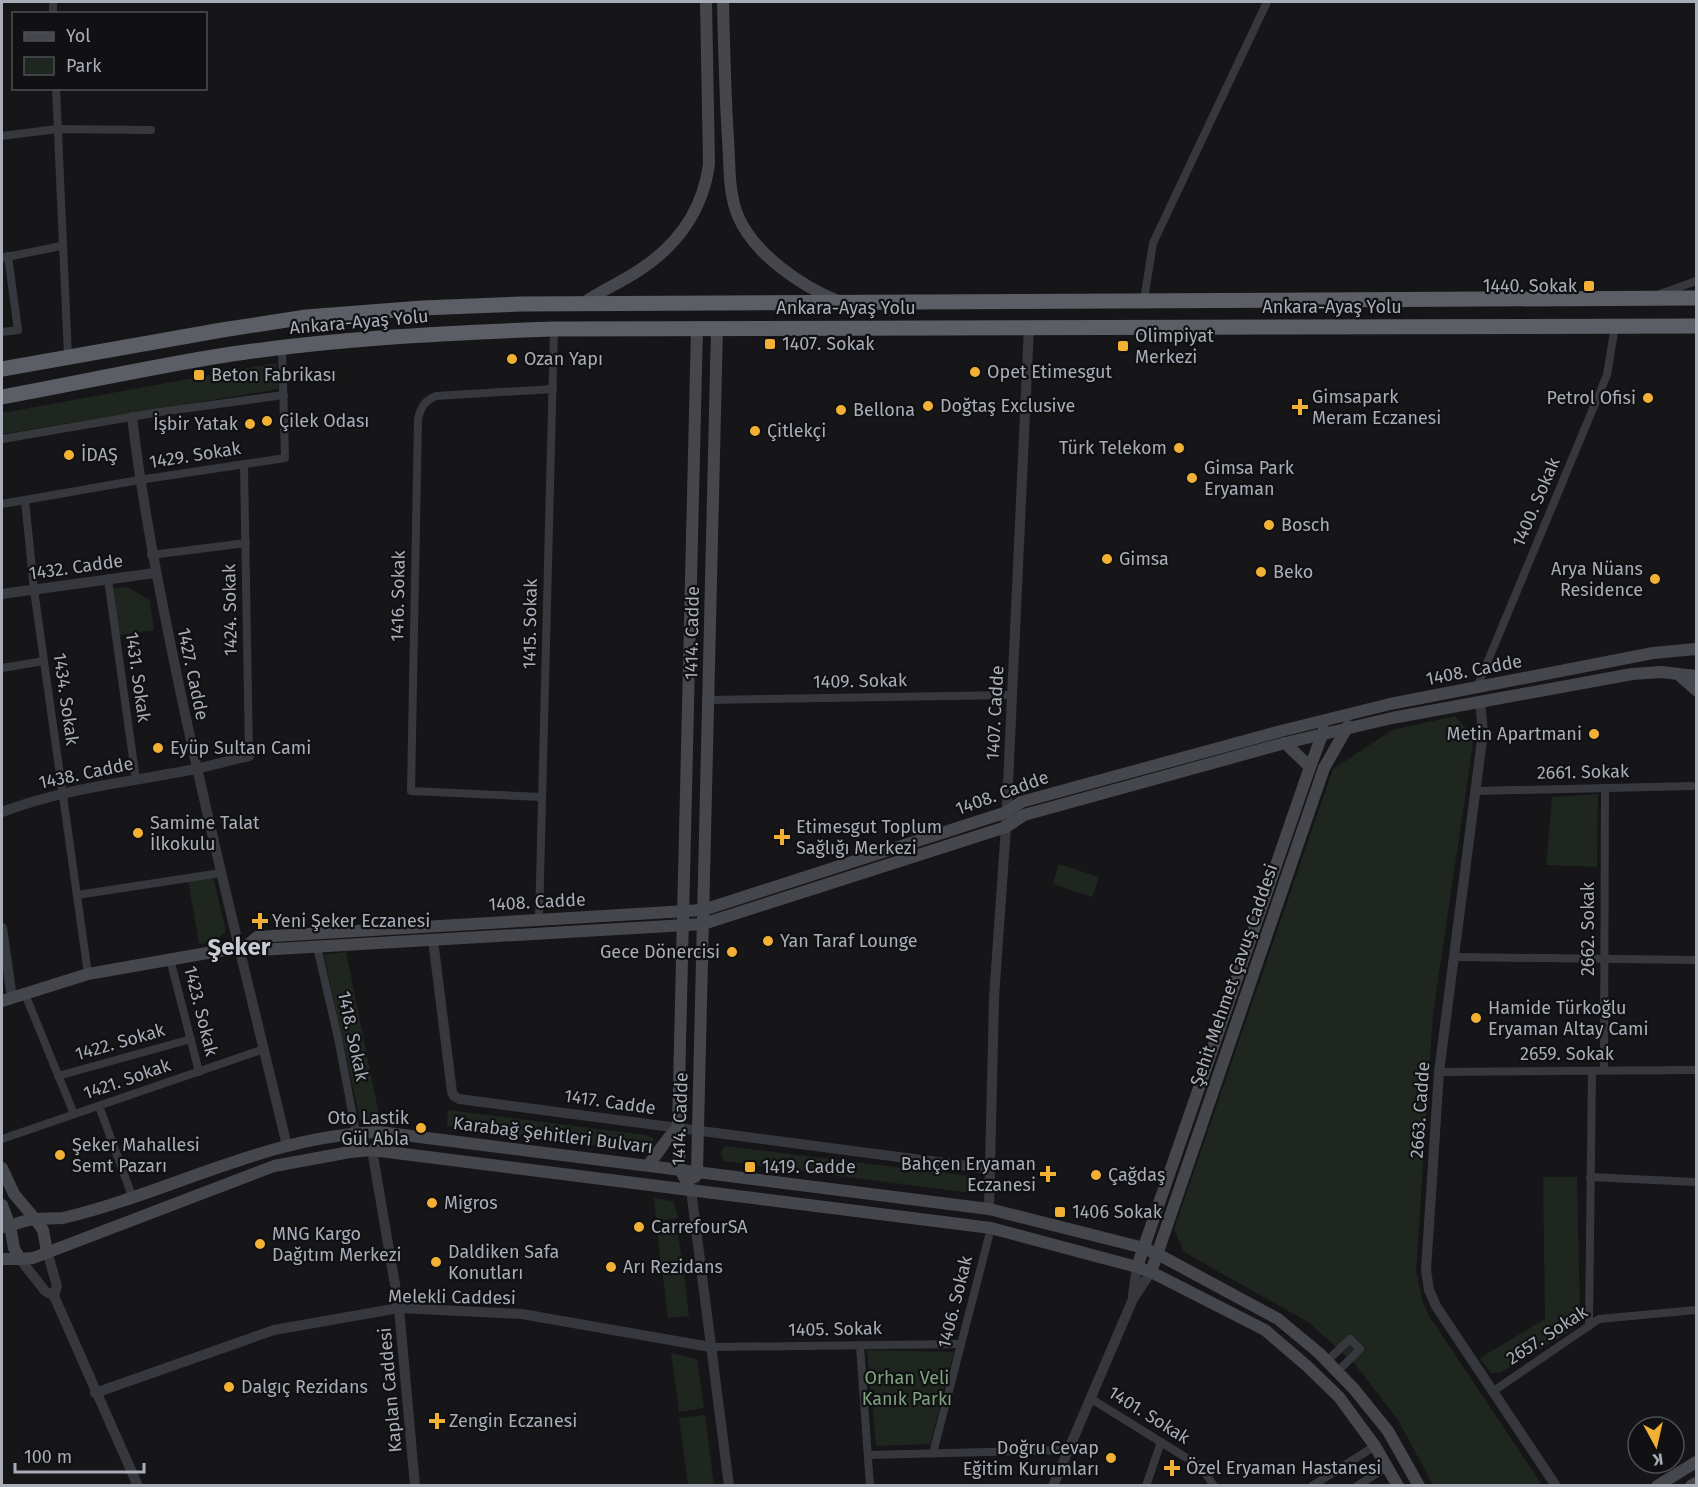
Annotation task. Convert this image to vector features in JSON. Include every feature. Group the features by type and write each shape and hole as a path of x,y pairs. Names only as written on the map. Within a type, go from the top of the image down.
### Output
{"highway":[{"name":"Ankara-Ayaş Yolu","path":"2,369 306,317 422,308 582,304 1696,298"},
{"name":"Ankara-Ayaş Yolu","path":"2,397 213,357 368,339 455,333 554,329 697,328 1696,326"}],"main road":[{"path":"582,304 661,255 684,229 699,204 707,181 709,164 706,2"},
{"path":"723,2 725,100 730,182 739,218 759,245 786,271 813,289 842,302"},
{"name":"1414. Cadde","path":"691,1190 680,1169 678,1128 697,328"},
{"name":"1414. Cadde","path":"691,1190 697,1172 717,328"},
{"name":"1408. Cadde","path":"7,999 88,974 243,946 257,937 703,910 1007,812 1021,802 1329,719 1477,687 1653,653 1696,649"},
{"name":"1408. Cadde","path":"243,946 259,950 703,924 1006,827 1024,815 1285,743 1392,718 1632,674 1654,672 1696,676"},
{"path":"1677,673 1696,690"},
{"path":"1477,687 1480,702"},
{"name":"Şehit Mehmet Çavuş Caddesi","path":"1151,1272 1324,768 1355,713"},
{"name":"Şehit Mehmet Çavuş Caddesi","path":"1137,1267 1310,767 1329,719"},
{"path":"1285,743 1310,767"},
{"path":"648,1165 657,1156 667,1138 678,1128"},
{"name":"Karabağ Şehitleri Bulvarı","path":"6,1226 20,1221 75,1215 267,1150 356,1133 389,1132 989,1209 1144,1248 1278,1318 1327,1361 1354,1389 1388,1431 1419,1485"},
{"name":"Karabağ Şehitleri Bulvarı","path":"2,1259 33,1258 274,1166 372,1150 991,1228 1151,1272 1265,1330 1339,1397 1375,1446 1398,1485"},
{"path":"2,1168 14,1194 43,1230 47,1251"},
{"path":"2,1205 6,1226 20,1259"},
{"path":"1387,1467 1403,1458"},
{"path":"1657,1485 1696,1462"},
{"path":"1691,1485 1696,1483"}],"street":[{"path":"1144,300 1153,243 1267,2"},
{"path":"56,90 61,246 68,356"},
{"path":"2,136 57,129 151,130"},
{"path":"2,332 18,330 5,257 61,246"},
{"path":"1648,298 1696,281"},
{"name":"1400. Sokak","path":"1477,687 1607,375 1615,326"},
{"name":"1407. Cadde","path":"989,1209 994,998 1007,812 1029,327"},
{"name":"1415. Sokak","path":"539,920 554,329"},
{"name":"1429. Sokak","path":"2,504 285,458 282,348"},
{"name":"1416. Sokak","path":"542,797 411,791 418,420 420,409 426,401 436,396 553,389"},
{"path":"2,438 284,395"},
{"name":"1427. Cadde","path":"132,417 151,555 196,769 221,873 243,946 287,1146"},
{"name":"1424. Sokak","path":"244,465 249,756"},
{"name":"1434. Sokak","path":"25,500 34,590 88,974"},
{"path":"151,555 246,543"},
{"name":"1432. Cadde","path":"2,594 155,573"},
{"name":"1431. Sokak","path":"108,579 136,780"},
{"path":"2,668 44,662"},
{"name":"1409. Sokak","path":"708,700 1012,695"},
{"name":"2663. Cadde","path":"1480,702 1483,732 1439,1072 1426,1270 1429,1290 1436,1306 1556,1485"},
{"name":"1438. Cadde","path":"2,812 62,794 196,769 249,756"},
{"name":"2661. Sokak","path":"1476,791 1692,786"},
{"name":"2662. Sokak","path":"1604,1070 1605,789"},
{"path":"76,895 221,873"},
{"path":"2,928 7,999"},
{"name":"1417. Cadde","path":"433,940 452,1092 459,1099 990,1169"},
{"name":"1418. Sokak","path":"316,946 338,1038 356,1133"},
{"path":"1454,957 1696,960"},
{"name":"1423. Sokak","path":"170,960 199,1072"},
{"path":"25,994 74,1114"},
{"name":"1422. Sokak","path":"58,1076 191,1039"},
{"name":"1421. Sokak","path":"2,1139 264,1049"},
{"name":"2659. Sokak","path":"1439,1072 1696,1070"},
{"path":"1589,1326 1592,1071"},
{"path":"99,1106 132,1196"},
{"name":"Kaplan Caddesi","path":"372,1150 399,1308 416,1485"},
{"path":"1590,1177 1695,1182"},
{"path":"691,1190 729,1485"},
{"name":"1406. Sokak","path":"933,1453 991,1228"},
{"path":"47,1251 57,1286 54,1296"},
{"path":"20,1259 45,1291 54,1296 95,1393 138,1485"},
{"path":"1133,1299 1137,1267"},
{"path":"1053,1485 1133,1299 1151,1272"},
{"name":"Melekli Caddesi","path":"95,1393 274,1330 399,1308 522,1314 710,1347"},
{"name":"2657. Sokak","path":"1492,1392 1599,1319 1696,1310"},
{"path":"1327,1361 1350,1339 1360,1349 1337,1372"},
{"name":"1405. Sokak","path":"710,1347 961,1344"},
{"path":"860,1346 870,1485"},
{"name":"1401. Sokak","path":"1090,1398 1201,1467 1214,1485"},
{"path":"1146,1485 1161,1442"},
{"path":"1312,1485 1375,1446"},
{"path":"868,1455 1068,1450"},
{"path":"1357,1485 1387,1467"}],"green space":[{"path":"276,363 279,389 2,434 2,413"},
{"path":"127,587 150,600 154,630 119,635 112,589"},
{"path":"1455,716 1474,737 1433,1014 1416,1271 1423,1302 1429,1316 1542,1485 1433,1485 1398,1420 1354,1363 1308,1322 1184,1252 1174,1229 1333,769 1392,730"},
{"path":"1598,794 1597,867 1546,865 1552,797"},
{"path":"1059,864 1099,877 1092,897 1053,884"},
{"path":"209,877 214,880 226,932 213,942 199,944 188,880"},
{"path":"346,952 380,1119 360,1120 324,955"},
{"path":"448,1110 645,1135 653,1138 654,1145 650,1150 641,1151 447,1126"},
{"path":"725,1146 969,1176 973,1177 972,1193 724,1161 720,1153"},
{"path":"1543,1177 1577,1177 1580,1317 1570,1331 1500,1373 1491,1373 1480,1358 1545,1319"},
{"path":"654,1198 672,1201 678,1218 656,1221"},
{"path":"677,1229 682,1260 661,1263 657,1232"},
{"path":"683,1266 689,1316 668,1318 662,1269"},
{"name":"Orhan Veli Kanık Parkı","path":"867,1350 954,1352 930,1444 876,1446"},
{"path":"671,1353 697,1359 704,1408 679,1412"},
{"path":"705,1415 714,1485 688,1485 679,1418"}],"place":[{"name":"1440. Sokak","path":"1589,286"},
{"name":"1407. Sokak","path":"770,344"},
{"name":"Olimpiyat Merkezi","path":"1123,346"},
{"name":"Ozan Yapı","path":"512,359"},
{"name":"Opet Etimesgut","path":"975,372"},
{"name":"Beton Fabrikası","path":"199,375"},
{"name":"Petrol Ofisi","path":"1648,398"},
{"name":"Doğtaş Exclusive","path":"928,406"},
{"name":"Gimsapark Meram Eczanesi","path":"1300,407"},
{"name":"Bellona","path":"841,410"},
{"name":"Çilek Odası","path":"267,421"},
{"name":"İşbir Yatak","path":"250,424"},
{"name":"Çitlekçi","path":"755,431"},
{"name":"Türk Telekom","path":"1179,448"},
{"name":"İDAŞ","path":"69,455"},
{"name":"Gimsa Park Eryaman","path":"1192,478"},
{"name":"Bosch","path":"1269,525"},
{"name":"Gimsa","path":"1107,559"},
{"name":"Beko","path":"1261,572"},
{"name":"Arya Nüans Residence","path":"1655,579"},
{"name":"Metin Apartmani","path":"1594,734"},
{"name":"Eyüp Sultan Cami","path":"158,748"},
{"name":"Samime Talat İlkokulu","path":"138,833"},
{"name":"Etimesgut Toplum Sağlığı Merkezi","path":"782,837"},
{"name":"Yeni Şeker Eczanesi","path":"260,921"},
{"name":"Yan Taraf Lounge","path":"768,941"},
{"name":"Gece Dönercisi","path":"732,952"},
{"name":"Hamide Türkoğlu Eryaman Altay Cami","path":"1476,1018"},
{"name":"Oto Lastik Gül Abla","path":"421,1128"},
{"name":"Şeker Mahallesi Semt Pazarı","path":"60,1155"},
{"name":"1419. Cadde","path":"750,1167"},
{"name":"Bahçen Eryaman Eczanesi","path":"1048,1174"},
{"name":"Çağdaş","path":"1096,1175"},
{"name":"Migros","path":"432,1203"},
{"name":"1406 Sokak","path":"1060,1212"},
{"name":"CarrefourSA","path":"639,1227"},
{"name":"MNG Kargo Dağıtım Merkezi","path":"260,1244"},
{"name":"Daldiken Safa Konutları","path":"436,1262"},
{"name":"Arı Rezidans","path":"611,1267"},
{"name":"Dalgıç Rezidans","path":"229,1387"},
{"name":"Zengin Eczanesi","path":"437,1421"},
{"name":"Doğru Cevap Eğitim Kurumları","path":"1111,1458"},
{"name":"Özel Eryaman Hastanesi","path":"1172,1468"}],"district":[{"name":"Şeker","path":"239,947"}]}
